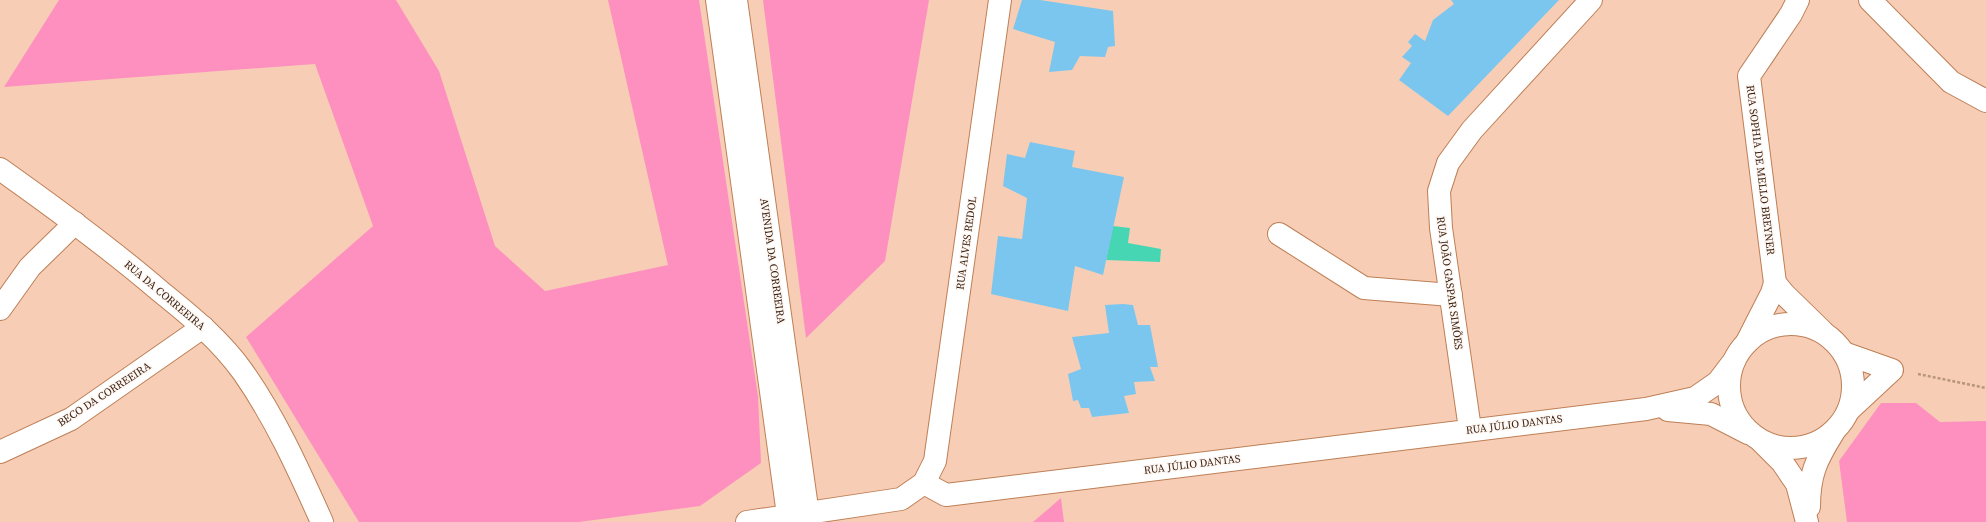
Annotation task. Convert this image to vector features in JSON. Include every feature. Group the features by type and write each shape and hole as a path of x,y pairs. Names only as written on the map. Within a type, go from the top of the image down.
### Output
{"street":[{"name":"AVENIDA DA CORREEIRA","path":"717,0 799,519"},
{"name":"AVENIDA DA CORREEIRA","path":"736,0 799,519"},
{"name":"RUA ALVES REDOL","path":"924,483 935,461 1000,0"},
{"name":"RUA JOÃO GASPAR SIMÕES","path":"1470,429 1441,228 1439,192 1448,163 1472,130 1591,0"},
{"name":"RUA SOPHIA DE MELLO BREYNER","path":"1798,0 1791,14 1749,76 1775,283 1772,293 1746,343 1734,361 1730,372 1730,398 1737,418 1782,462 1797,484 1808,522"},
{"path":"1870,0 1951,82 1986,101"},
{"name":"RUA DA CORREEIRA","path":"0,169 75,223 138,272 203,327 243,372 292,454 322,522"},
{"path":"0,309 30,267 75,223"},
{"path":"1279,234 1364,288 1451,295"},
{"name":"RUA SOPHIA DE MELLO BREYNER","path":"1775,283 1784,294 1844,353 1853,382 1848,410 1818,456 1809,486 1808,522"},
{"name":"RUA SOPHIA DE MELLO BREYNER","path":"1746,343 1764,330 1785,324 1807,326 1826,334"},
{"name":"BECO DA CORREEIRA","path":"0,452 71,419 203,327"},
{"path":"1844,353 1892,370 1848,410"},
{"name":"RUA JÚLIO DANTAS","path":"924,483 946,495 1470,429 1646,409 1695,398 1718,382 1734,361"},
{"name":"RUA JÚLIO DANTAS","path":"1646,409 1712,414 1756,437"},
{"name":"RUA SOPHIA DE MELLO BREYNER","path":"1756,437 1773,446 1791,448 1813,444 1833,432"},
{"path":"747,522 799,519 901,499 924,483"}],"path":[{"path":"1884,367 1986,388"}],"shaded area":[{"path":"59,0 396,0 439,71 495,246 545,291 668,265 608,0 699,0 758,396 761,463 700,506 579,522 359,522 246,337 373,226 315,64 4,87"},
{"path":"763,0 929,0 885,261 806,338"},
{"path":"1881,403 1916,403 1940,422 1986,421 1986,522 1847,522 1839,461"},
{"path":"1061,498 1064,522 1033,522"}],"water":[{"path":"1113,226 1130,228 1128,243 1161,249 1160,262 1106,260"}],"building":[{"path":"1022,0 1040,0 1113,11 1115,46 1108,47 1105,57 1080,56 1072,70 1049,72 1055,42 1013,29"},
{"path":"1451,0 1559,0 1448,116 1399,80 1411,63 1402,57 1412,46 1408,42 1415,34 1425,41 1433,20 1454,4"},
{"path":"1030,142 1075,151 1072,167 1124,177 1103,275 1075,266 1068,311 991,294 998,236 1022,239 1027,198 1003,186 1007,154 1025,158"},
{"path":"1105,305 1133,305 1138,325 1150,325 1158,367 1150,367 1155,381 1134,382 1136,394 1124,396 1129,413 1092,417 1089,408 1081,408 1078,400 1073,401 1068,374 1081,369 1072,337 1109,333"}]}
